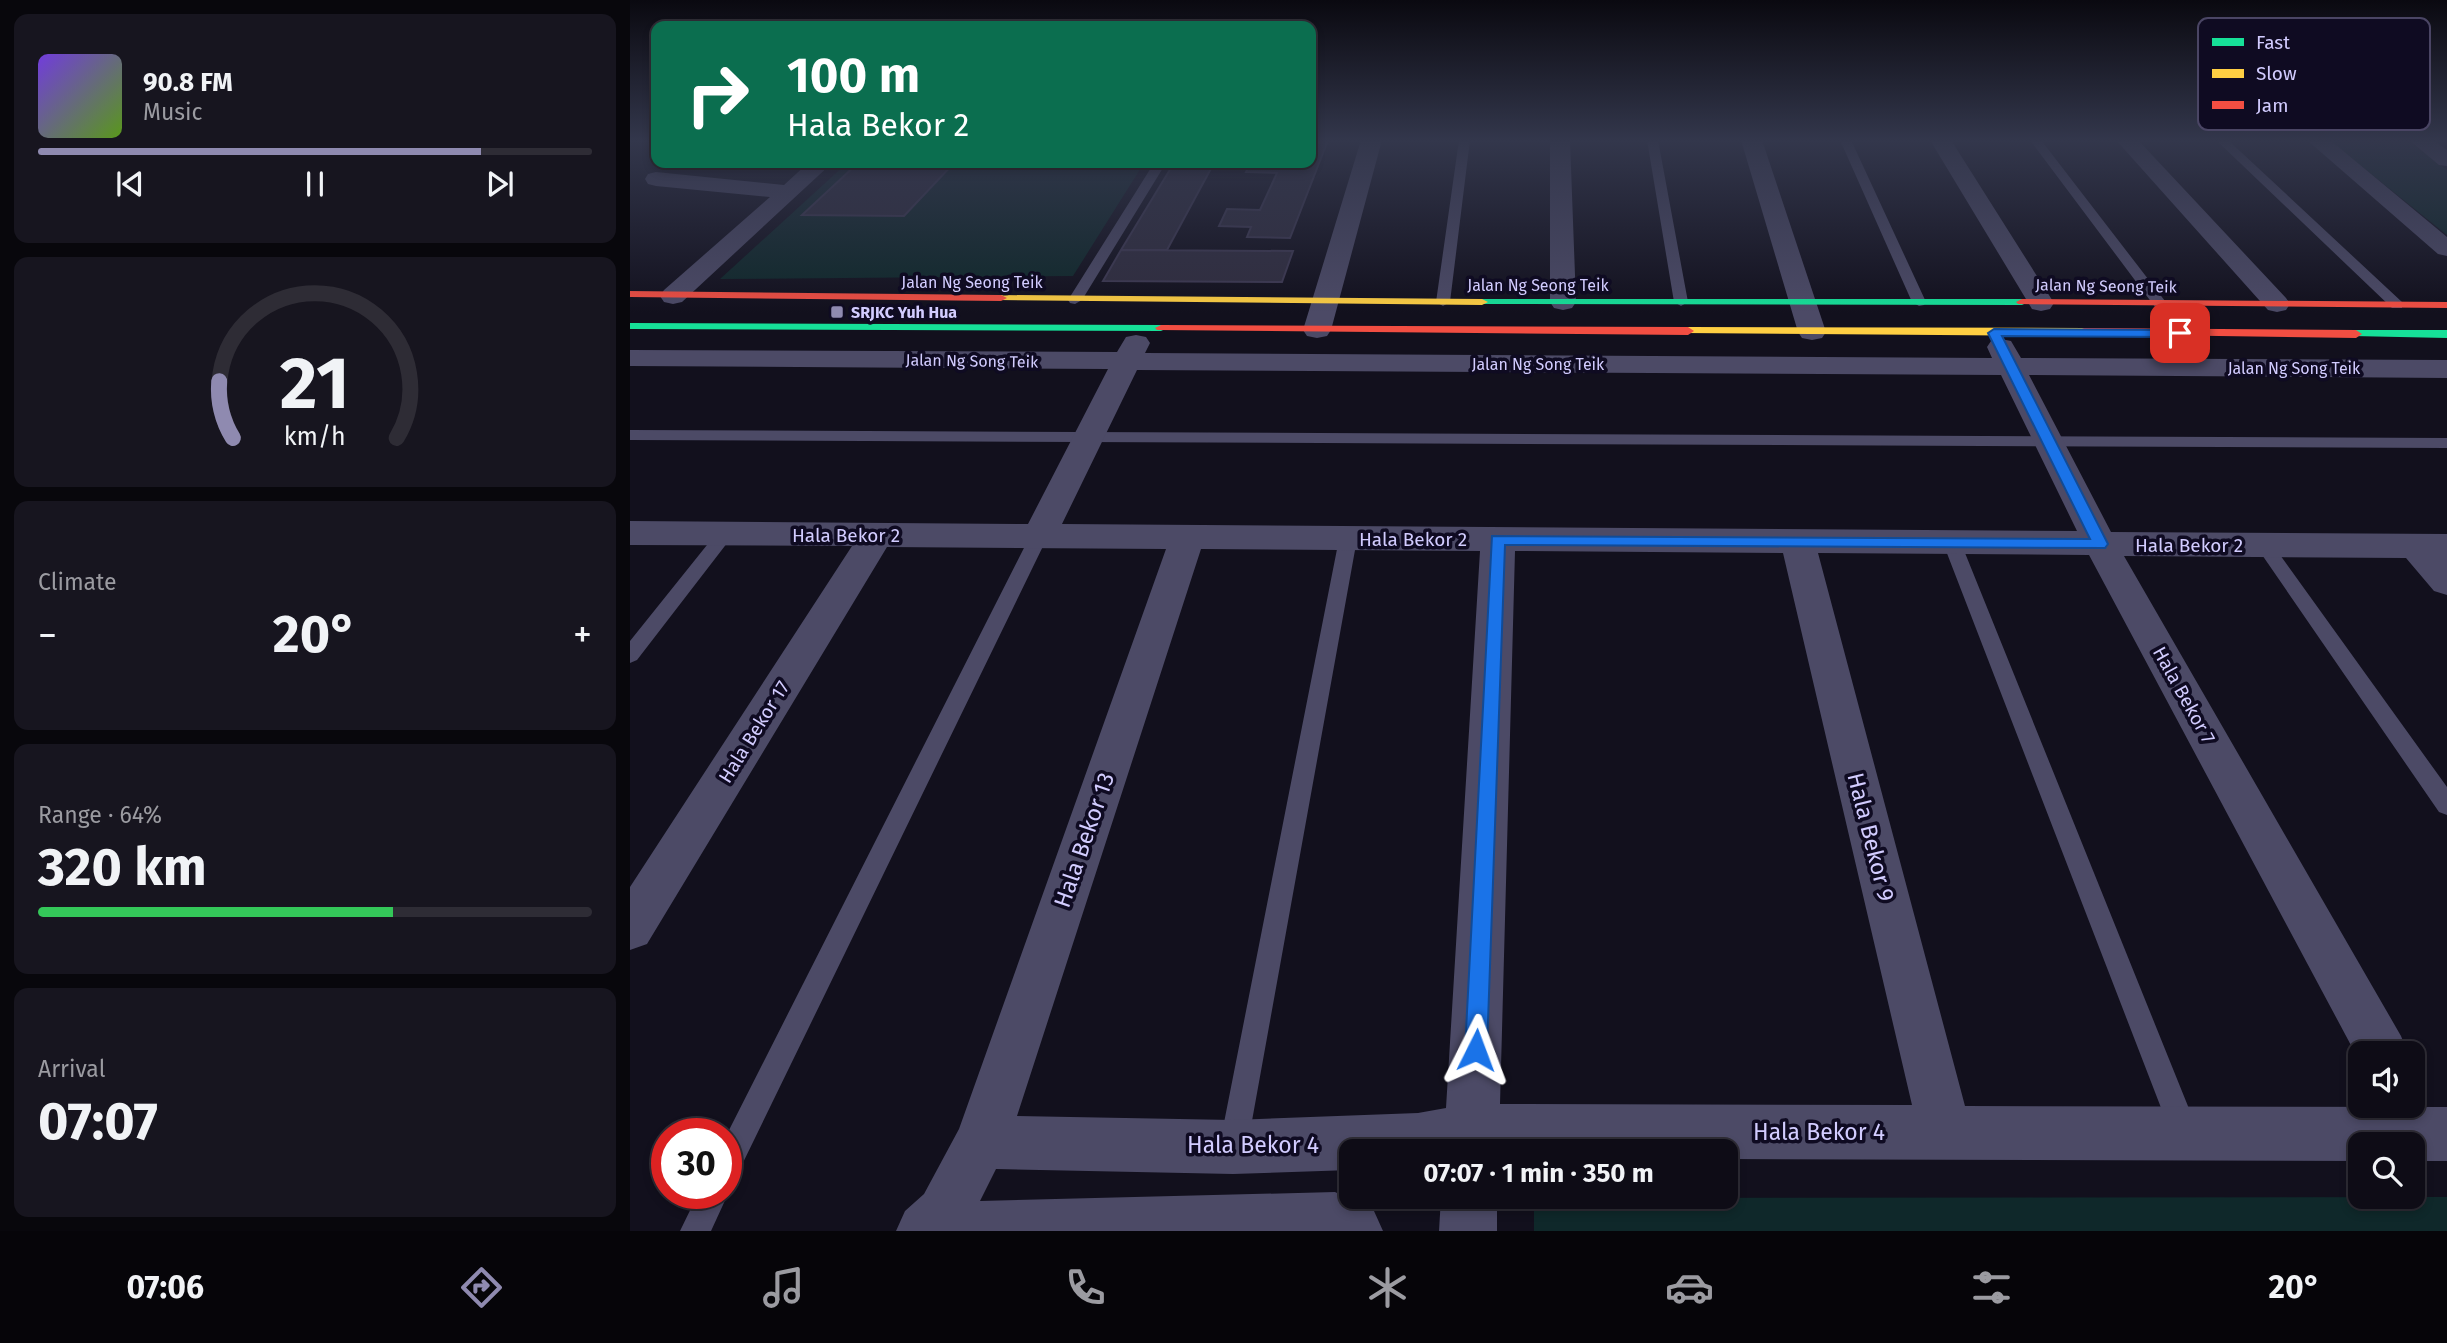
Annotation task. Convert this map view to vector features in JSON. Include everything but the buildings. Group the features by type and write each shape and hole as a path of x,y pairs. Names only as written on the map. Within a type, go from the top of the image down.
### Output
{"street":[{"path":"673,296 783,197"},
{"path":"1317,330 1356,197"},
{"path":"1561,197 1563,302"},
{"path":"1770,197 1812,332"},
{"path":"1976,197 2041,303"},
{"path":"2179,197 2277,304"},
{"path":"2386,197 2447,248"},
{"name":"Jalan Ng Seong Teik","path":"630,294 1326,302 1803,301 2447,305"},
{"path":"630,326 1812,332 2002,350 2447,334"},
{"path":"1039,536 1143,330"},
{"name":"Jalan Ng Song Teik","path":"630,358 1126,362 2002,350 2447,369"},
{"name":"Hala Bekor 7","path":"2002,350 2100,544 2376,1041"},
{"name":"Hala Bekor 2","path":"630,533 2431,546"},
{"name":"Hala Bekor 17","path":"630,928 877,535"},
{"name":"Hala Bekor 13","path":"935,1223 981,1142 1187,538"},
{"path":"1472,1139 1497,540"},
{"name":"Hala Bekor 9","path":"1798,542 1945,1133"},
{"path":"2431,546 2447,582"},
{"name":"Hala Bekor 4","path":"1590,1139 1945,1133 2186,1135 2429,1125"},
{"name":"Hala Bekor 4","path":"981,1142 1233,1146 1339,1143"},
{"path":"1468,1231 1469,1209"},
{"path":"935,1223 979,1230 1089,1230 1335,1220 1354,1231"}],"lane":[{"path":"1075,300 1139,197"},
{"path":"1443,302 1457,197"},
{"path":"1662,197 1681,302"},
{"path":"1871,197 1919,302"},
{"path":"2079,197 2160,304"},
{"path":"2282,197 2397,305"},
{"path":"630,435 2447,443"},
{"path":"630,655 725,534"},
{"path":"742,1135 1039,536"},
{"path":"1233,1146 1348,539"},
{"path":"1952,543 2186,1135"},
{"path":"2264,545 2447,805"},
{"path":"695,1231 706,1209"}],"green space":[{"path":"809,197 1122,197 1073,276 720,279"},
{"path":"2400,197 2447,197 2447,235"},
{"path":"2348,1197 2348,1209 2425,1209 2425,1197 2447,1197 2447,1231 1534,1231 1534,1209 1738,1209 1738,1198"}],"traffic: fast":[{"path":"1482,302 2022,302"},
{"path":"630,326 1161,328"},
{"path":"2356,334 2447,334"}],"traffic: slow":[{"path":"1001,298 1482,302"},
{"path":"1688,331 2084,332"}],"traffic: jam":[{"path":"630,294 1001,298"},
{"path":"2022,302 2447,305"},
{"path":"1161,328 1688,331"},
{"path":"2084,332 2356,334"}],"place":[{"name":"SRJKC Yuh Hua","path":"837,312"}],"route":[{"path":"1476,1050 1497,540 2100,544 1994,333 2180,333"}]}
